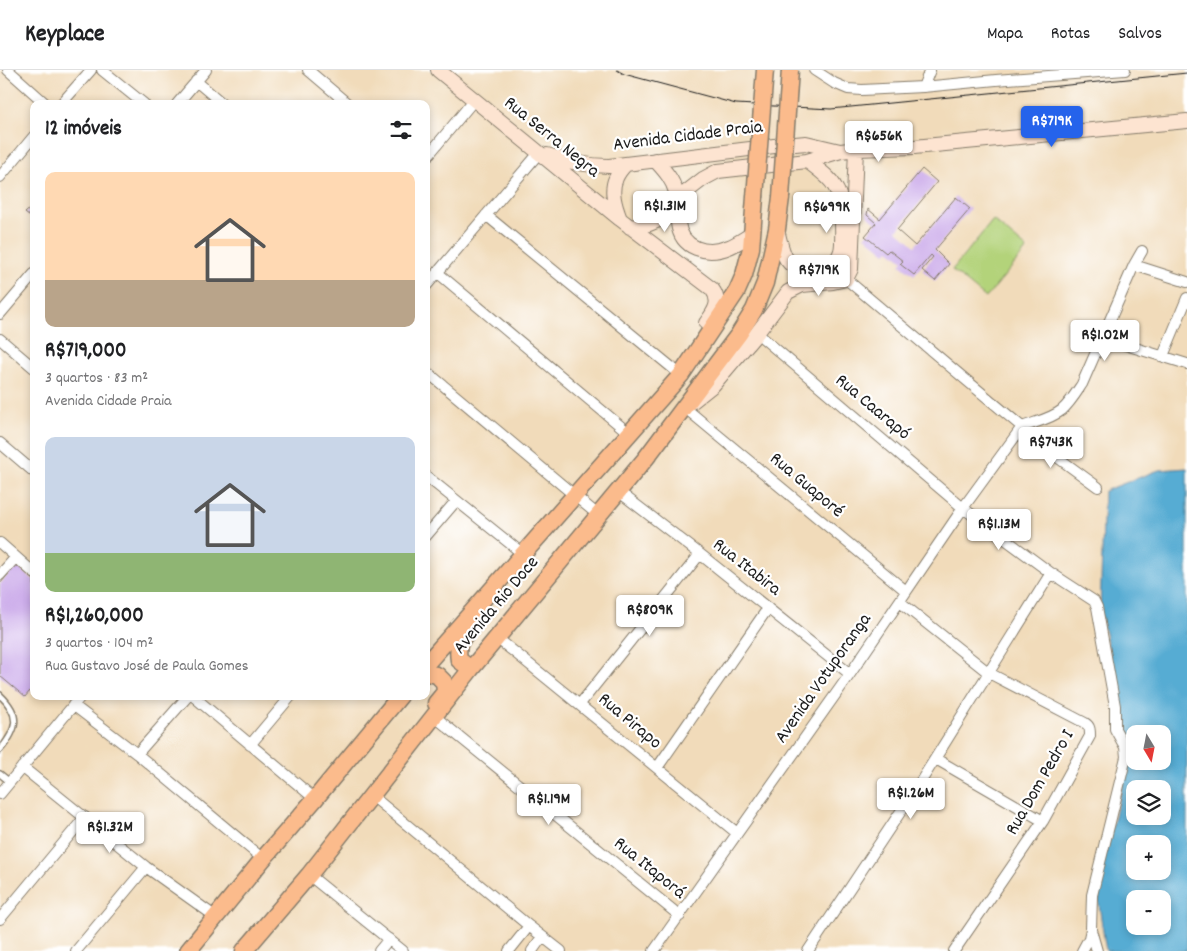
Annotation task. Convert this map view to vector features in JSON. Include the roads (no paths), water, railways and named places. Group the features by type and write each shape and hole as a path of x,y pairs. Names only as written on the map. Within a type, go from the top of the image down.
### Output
{"main road":[{"name":"Rua Serra Negra","path":"438,70 625,223 712,289"},
{"name":"Avenida Rio Doce","path":"430,659 630,434 684,370 737,291 748,262 752,234 765,70"},
{"name":"Avenida Rio Doce","path":"244,951 309,874 497,638 646,458 739,334 754,310 765,283 777,229 790,70"},
{"name":"Avenida Cidade Praia","path":"678,200 703,179 718,171 807,160 841,151 914,147 1187,121"},
{"name":"Avenida Cidade Praia","path":"539,153 566,162 609,166 806,144 841,151"},
{"path":"684,407 713,385 757,333 788,292 802,284 833,282 846,279 851,269 856,149"},
{"path":"655,160 671,178 678,200 678,223 685,239 694,247 704,251 719,250 729,247 752,234"},
{"path":"777,229 786,259 797,268 803,270 816,271 823,269 834,262 842,250 842,206 839,194 831,181 807,160"},
{"path":"626,164 615,178 613,193 614,203 625,223 649,224 661,219 678,200"},
{"name":"Avenida Rio Doce","path":"684,370 691,346 716,309 716,296 712,289"},
{"path":"471,670 459,660 457,649 461,639 508,584 510,568"},
{"path":"375,789 386,766 445,692 444,682 437,675 430,674"},
{"path":"188,951 397,700"}],"street":[{"path":"8,70 42,100"},
{"path":"65,100 91,70"},
{"path":"102,70 139,100"},
{"path":"180,100 206,70"},
{"path":"308,70 343,100"},
{"path":"814,70 834,83 848,89 862,90 923,87 999,75 1124,70"},
{"path":"923,87 930,70"},
{"path":"196,82 218,100"},
{"path":"430,153 474,100"},
{"path":"1,173 30,140"},
{"path":"430,282 539,153"},
{"path":"486,215 684,370"},
{"path":"1021,428 1052,416 1072,399 1082,384 1134,265 1142,251"},
{"path":"1134,265 1187,282"},
{"path":"438,273 630,434"},
{"path":"0,314 30,279"},
{"path":"846,279 1021,428 1098,487"},
{"path":"0,296 9,303"},
{"path":"1163,356 1187,298"},
{"name":"Rua Caarapó","path":"757,333 963,508 1094,601 1097,607 1115,706 1115,729 1125,747 1126,756 1092,895 1091,929"},
{"path":"0,338 30,364"},
{"path":"1103,338 1187,364"},
{"path":"430,374 598,515"},
{"name":"Rua Guaporé","path":"684,407 906,591"},
{"name":"Avenida Votuporanga","path":"654,951 850,674 963,508 1021,428"},
{"path":"0,443 30,469"},
{"path":"430,479 523,554"},
{"name":"Rua Itabira","path":"618,492 700,554 850,674"},
{"path":"430,531 456,500"},
{"path":"0,543 30,569"},
{"path":"580,704 700,554"},
{"path":"0,575 16,557"},
{"path":"808,951 936,759 1051,572"},
{"path":"900,602 989,673"},
{"path":"657,768 768,608"},
{"name":"Rua Pirapo","path":"497,638 737,833"},
{"name":"Rua Dom Pedro I","path":"954,951 1043,821 1090,736 1090,731 1085,723 989,673"},
{"path":"0,794 77,700"},
{"path":"137,754 184,700"},
{"path":"198,700 315,799"},
{"path":"250,745 288,700"},
{"path":"73,705 137,754 263,859"},
{"name":"Rua Itaporá","path":"434,716 680,916"},
{"path":"936,759 1043,821"},
{"path":"22,767 146,867 216,917"},
{"path":"375,789 529,926 561,951"},
{"path":"0,919 85,817"},
{"path":"76,951 146,867"},
{"path":"309,874 403,951"},
{"path":"509,951 529,926"},
{"path":"1082,951 1089,938 1091,929"},
{"path":"1091,929 1097,951"},
{"path":"532,951 542,937"},
{"path":"379,951 389,939"}],"lane":[{"path":"0,695 9,704 14,714 14,727 9,740 0,750"},
{"path":"0,774 10,782"}],"water":[{"path":"1187,468 1187,951 1106,951 1099,905 1099,880 1126,770 1171,770 1171,725 1126,725 1126,728 1100,611 1104,491 1159,470"}],"tram line":[{"path":"617,70 624,74 736,104 831,109 1187,73"}]}
